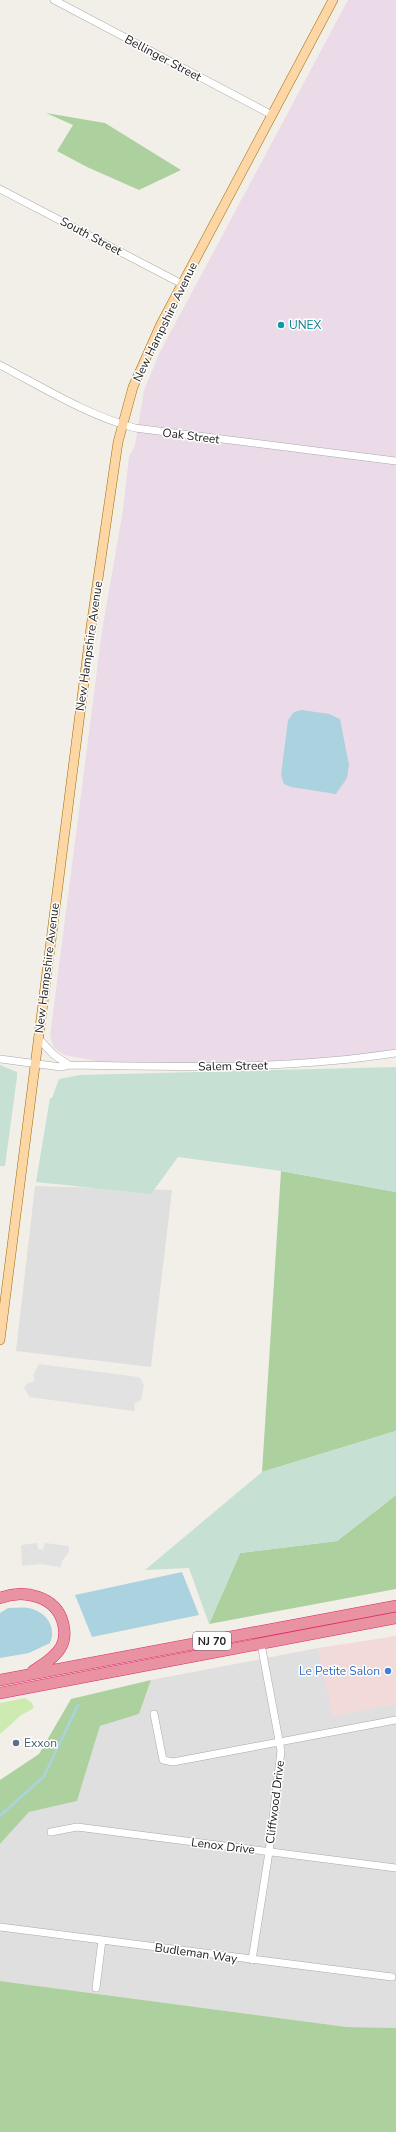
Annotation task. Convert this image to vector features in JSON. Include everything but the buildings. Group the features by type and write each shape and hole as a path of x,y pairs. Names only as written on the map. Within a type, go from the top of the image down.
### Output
{"highway":[{"path":"0,1598 14,1594 36,1596 52,1605 62,1617 65,1632 61,1647 47,1662 28,1675"},
{"name":"NJ 70","path":"0,1680 396,1606"},
{"name":"NJ 70","path":"0,1693 396,1618"}],"main road":[{"name":"New Hampshire Avenue","path":"0,1340 91,627 122,424 139,370 182,284 333,0"}],"street":[{"name":"Bellinger Street","path":"54,0 272,115"},
{"name":"South Street","path":"0,189 182,284"},
{"name":"Oak Street","path":"0,365 92,413 144,430 396,462"},
{"path":"38,1038 54,1055 69,1065"},
{"name":"Salem Street","path":"0,1059 61,1067 69,1065 216,1067 278,1066 396,1053"},
{"name":"Cliffwood Drive","path":"252,1960 269,1852 281,1750 261,1644"},
{"path":"154,1714 163,1760 167,1762 280,1743 396,1720"},
{"name":"Lenox Drive","path":"51,1832 77,1827 396,1868"},
{"name":"Budleman Way","path":"0,1927 392,1977"},
{"path":"96,1988 102,1940"}],"shaded area":[{"path":"348,0 396,0 396,1053 278,1066 123,1066 64,1055 54,1048 50,1036 102,631 123,510 129,457 135,445 144,390 160,352"},
{"path":"35,1186 172,1190 151,1367 16,1351"},
{"path":"39,1364 138,1377 141,1379 144,1386 141,1400 134,1404 135,1410 133,1411 29,1397 24,1387 29,1382 32,1383 35,1379 33,1376"},
{"path":"37,1543 38,1549 43,1550 45,1543 69,1546 69,1552 62,1561 61,1567 40,1564 22,1566 21,1545"},
{"path":"396,1636 396,1704 333,1716 318,1648"},
{"path":"318,1648 334,1715 396,1704 396,2028 347,2027 0,1981 0,1844 29,1812 77,1801 100,1726 139,1714 151,1680"}],"green space":[{"path":"46,113 105,123 181,170 139,190 87,167 57,151 73,125"},
{"path":"0,1065 17,1072 5,1166 0,1166"},
{"path":"396,1067 396,1192 281,1171 178,1157 151,1194 36,1182 50,1098 52,1098 59,1079 80,1075"},
{"path":"281,1171 396,1192 396,1431 262,1472"},
{"path":"396,1431 396,1495 337,1541 240,1553 209,1624 189,1568 145,1570 262,1472"},
{"path":"396,1495 396,1589 209,1624 240,1553 337,1541"},
{"path":"151,1680 139,1714 100,1726 77,1801 29,1812 0,1844 0,1780 39,1754 71,1699"},
{"path":"25,1698 32,1703 34,1708 20,1716 0,1734 0,1703"},
{"path":"0,1981 347,2027 396,2028 396,2132 0,2132"}],"water":[{"path":"302,710 329,714 340,719 349,765 347,778 336,794 291,787 284,784 281,775 288,720 294,712"},
{"path":"182,1572 199,1615 92,1637 75,1595"},
{"path":"8,1608 28,1608 40,1612 45,1616 51,1626 52,1631 50,1643 29,1653 0,1658 0,1613"}],"waterway":[{"path":"0,1816 44,1776 78,1705"}],"place":[{"name":"UNEX","path":"281,325"},
{"name":"Le Petite Salon","path":"388,1671"},
{"name":"Exxon","path":"16,1743"}]}
